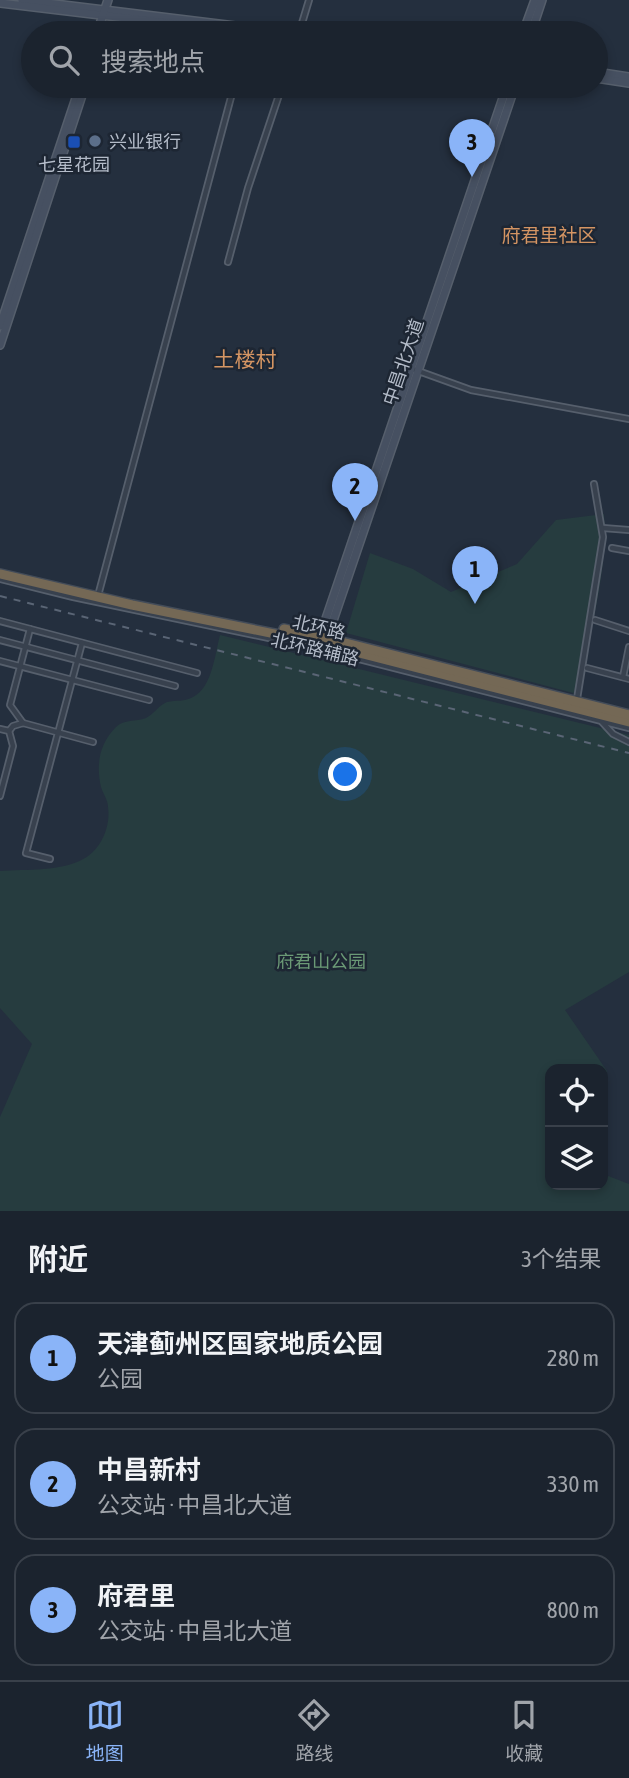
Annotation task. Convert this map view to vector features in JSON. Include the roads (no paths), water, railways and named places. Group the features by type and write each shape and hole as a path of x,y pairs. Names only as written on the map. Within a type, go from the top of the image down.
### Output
{"highway":[{"name":"北环路","path":"0,568 629,716"},
{"name":"北环路","path":"0,576 321,643 600,718 629,722"}],"main road":[{"path":"22,0 159,21"},
{"path":"104,21 111,0"},
{"path":"527,21 535,0"},
{"path":"535,21 542,0"},
{"path":"0,3 175,21"},
{"path":"608,74 629,77"},
{"path":"608,80 629,83"},
{"path":"0,326 79,98"},
{"path":"0,345 79,98"},
{"name":"中昌北大道","path":"321,643 503,98"},
{"name":"中昌北大道","path":"413,369 511,98"}],"street":[{"path":"303,21 309,0"},
{"path":"99,592 231,98"},
{"path":"228,262 248,188 278,98"},
{"path":"413,369 471,390 629,419"},
{"path":"577,699 602,548 603,528 594,484"},
{"path":"603,528 629,530"},
{"path":"612,548 629,551"},
{"path":"595,620 629,631"},
{"path":"0,621 197,673"},
{"path":"23,723 10,705 30,629"},
{"path":"0,640 176,686"},
{"path":"50,859 26,853 82,643"},
{"path":"587,668 626,678 629,647"},
{"path":"0,661 149,700"},
{"path":"600,718 629,728"},
{"path":"600,718 613,734 629,742"},
{"path":"9,731 13,726 23,723 93,742"},
{"path":"0,729 9,731"},
{"path":"0,796 13,746 9,731"}],"railway":[{"path":"0,596 629,753"}],"place":[{"name":"兴业银行","path":"95,141"},
{"name":"七星花园","path":"74,142"},
{"name":"府君里","path":"472,177"},
{"name":"中昌新村","path":"355,521"},
{"name":"天津蓟州区国家地质公园","path":"475,604"}],"district":[{"name":"府君里社区","path":"549,235"},
{"name":"土楼村","path":"245,359"}],"park label":[{"name":"府君山公园","path":"321,961"}]}
